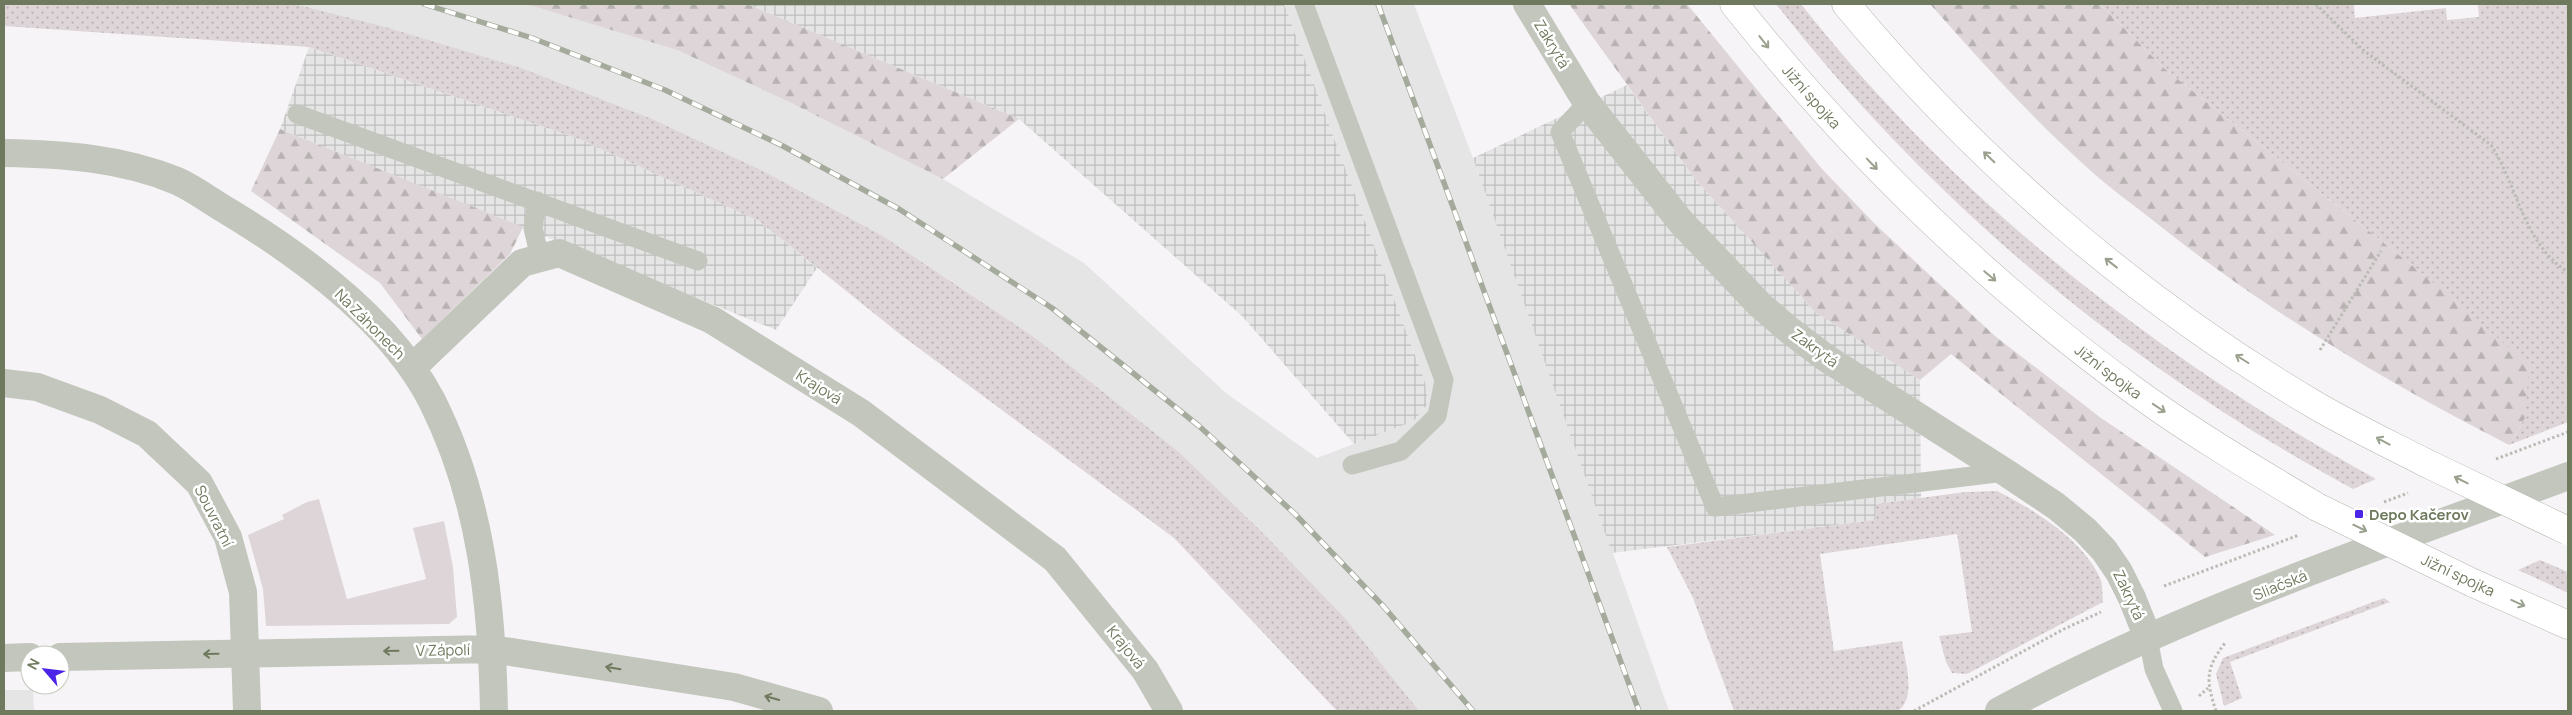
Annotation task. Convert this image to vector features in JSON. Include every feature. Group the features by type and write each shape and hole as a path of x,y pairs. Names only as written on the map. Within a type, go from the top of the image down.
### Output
{"highway":[{"name":"Jižní spojka","path":"1734,4 1843,134 1912,204 1984,271 2059,334 2137,393 2218,447 2316,507 2473,583 2568,625"},
{"path":"1846,4 1876,40 1941,110 2010,177 2082,240 2157,300 2235,355 2316,406 2426,463 2568,531"}],"street":[{"name":"Zakrytá","path":"1527,4 1587,103 1681,222 1760,305 1826,358 2006,472 2056,506 2085,530 2104,550 2132,598 2148,638"},
{"name":"Na Záhonech","path":"4,153 62,154 111,162 177,182 276,240 356,306 413,368 432,401 466,485 484,564 492,649 494,711"},
{"name":"Krajová","path":"413,368 522,263 559,253 712,320 861,413 1054,559 1145,670 1169,711"},
{"name":"Souvratní","path":"4,383 37,387 100,410 147,434 199,483 228,537 243,592 248,711"},
{"name":"Sliačská","path":"1999,711 2148,638 2297,578 2568,476"},
{"name":"V Zápolí","path":"70,657 492,649 734,687 819,711"},
{"path":"4,658 20,657"}],"lane":[{"path":"1304,4 1444,380 1437,416 1401,451 1352,465"},
{"path":"1587,103 1560,132 1715,507 2006,472"},
{"path":"298,114 698,261"},
{"path":"537,201 533,228 540,258"},
{"path":"2148,638 2154,669 2174,711"}],"path":[{"path":"2316,4 2363,50 2491,145 2502,162 2535,240 2544,253 2568,272"},
{"path":"2320,350 2381,251"},
{"path":"2502,457 2568,432"},
{"path":"1914,711 2064,629 2132,598 2300,534"},
{"path":"2216,711 2208,688 2208,669 2213,658 2225,642"}],"shaded area":[{"path":"295,4 526,4 677,50 787,101 943,179 1084,263 1226,393 1317,458 1414,421 1428,403 1425,382 1284,4 1414,4 1473,158 1669,711 1419,711 1345,618 1263,533 1179,452 1034,337 883,236 767,173 382,26"},
{"path":"747,4 1284,4 1425,382 1428,403 1414,421 1354,444 1242,316 1019,119"},
{"path":"309,47 579,139 759,221 817,268 776,330 280,129"},
{"path":"1627,85 1695,179 1815,312 1920,380 1921,498 1876,504 1876,520 1612,553 1473,158"},
{"path":"4,690 20,690 20,695 33,695 34,711 4,711"}],"green space":[{"path":"4,4 295,4 382,26 521,68 652,119 767,173 883,236 1034,337 1179,452 1263,533 1345,618 1419,711 1337,711 1174,538 901,335 759,221 579,139 309,47 4,26"},
{"path":"526,4 747,4 1019,119 943,179 787,101 677,50"},
{"path":"1569,4 1687,4 1822,169 1875,224 1995,336 2101,418 2275,535 2205,557 1951,354 1920,380 1815,312 1695,179"},
{"path":"1776,4 1801,4 1862,76 1926,145 1994,209 2065,270 2139,328 2216,382 2295,432 2376,479 2353,489 2271,442 2191,391 2114,335 2039,276 1968,213 1900,147 1836,77"},
{"path":"1930,4 2100,4 2165,69 2429,279 2529,365 2525,418 2509,445 2462,421 2326,342 2239,285 2196,254 2092,172 2009,91"},
{"path":"2100,4 2354,4 2355,18 2446,8 2447,20 2479,17 2478,4 2568,4 2568,422 2509,445 2525,418 2429,279 2165,69"},
{"path":"280,129 523,227 510,254 422,339 380,283 251,191"},
{"path":"1997,491 2041,516 2082,551 2100,578 2103,602 1967,674 1952,673 1946,662 1939,636 1972,632 1957,534 1820,554 1834,651 1902,641 1908,679 1907,697 1904,705 1898,711 1734,711 1693,598 1667,547 1875,520 1876,504 1965,492"},
{"path":"319,499 347,599 426,579 413,528 444,521 453,567 457,617 449,624 266,626 263,589 248,535 284,519 282,515 307,502"},
{"path":"2540,560 2568,572 2568,593 2518,570"},
{"path":"2384,598 2390,602 2230,662 2242,698 2224,706 2216,674 2223,658"}],"railway":[{"path":"424,4 532,38 665,90 781,145 899,209 1052,308 1199,426 1295,514 1384,607 1473,711"},
{"path":"1378,4 1639,711"}],"place":[{"name":"Depo Kačerov","path":"2359,514"}]}
